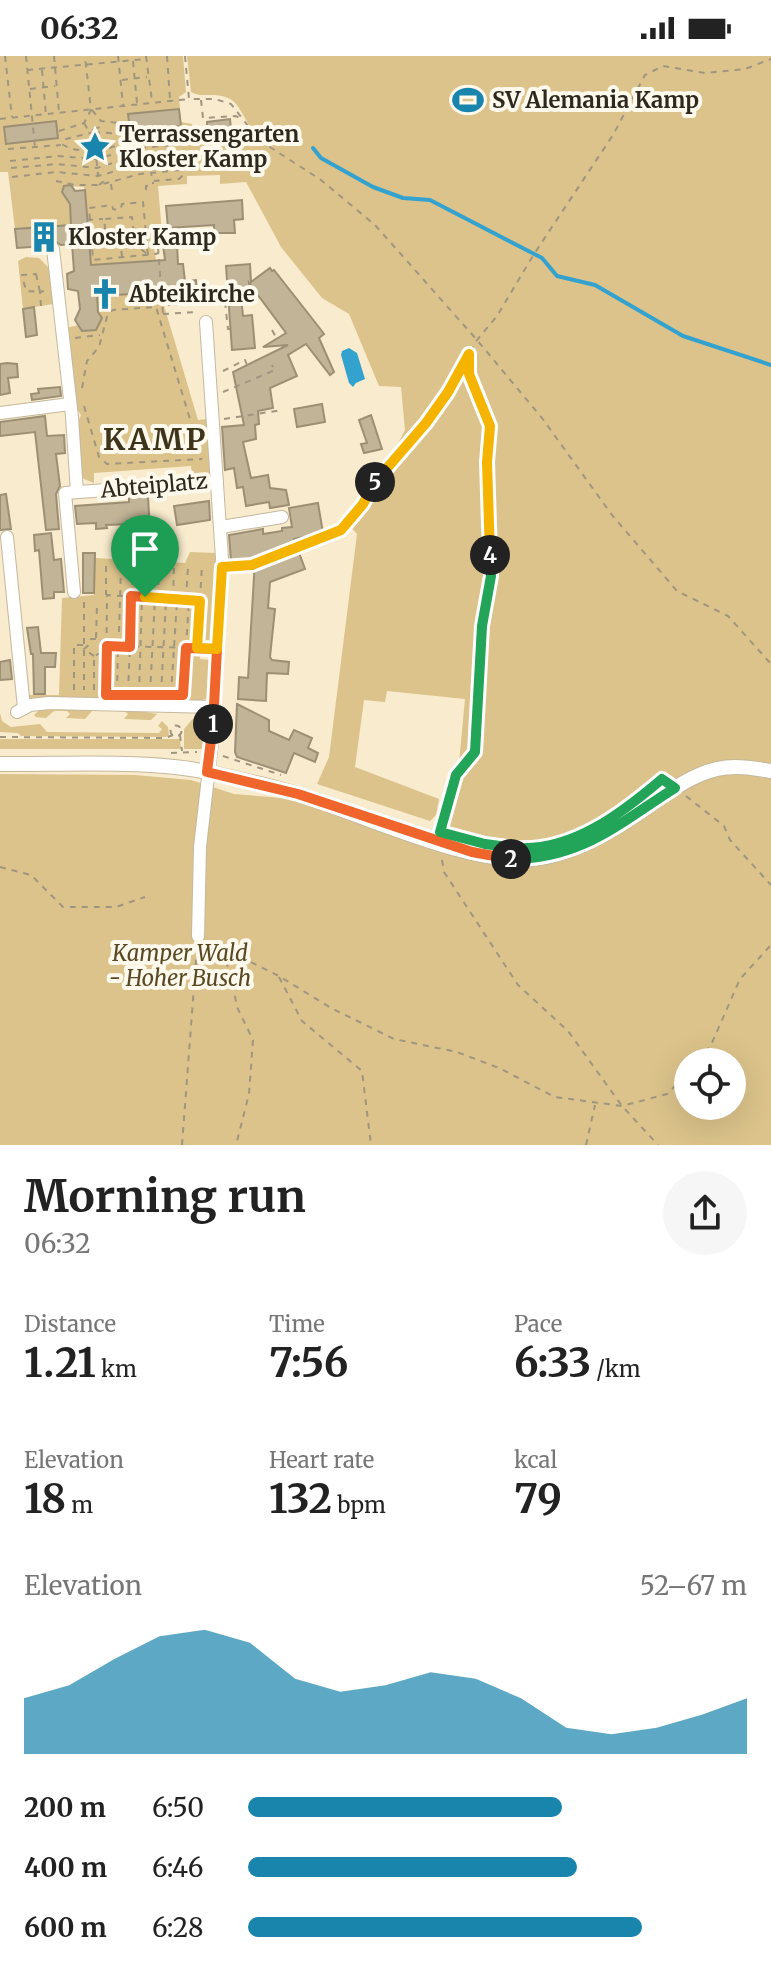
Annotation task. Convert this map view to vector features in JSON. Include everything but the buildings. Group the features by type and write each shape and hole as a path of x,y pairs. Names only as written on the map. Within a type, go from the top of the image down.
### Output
{"main road":[{"path":"0,764 130,766 207,772 298,794 504,859 535,859 584,846 675,788 718,769 743,766 770,768"}],"street":[{"name":"Abteiplatz","path":"53,249 63,340 76,403 77,492"},
{"name":"Abteiplatz","path":"74,592 65,493 217,482 208,317"},
{"path":"0,413 76,403"},
{"path":"198,936 200,847 214,707 222,567 217,482"},
{"path":"221,527 282,517"},
{"path":"7,537 20,710 49,703 214,707"}],"path":[{"path":"5,56 12,118"},
{"path":"26,56 35,147"},
{"path":"54,56 59,113"},
{"path":"59,131 84,123 91,110 85,56"},
{"path":"118,56 123,105"},
{"path":"167,56 170,100"},
{"path":"185,56 189,99"},
{"path":"27,70 146,57 152,102"},
{"path":"222,567 252,565 341,530 448,392 477,340 497,316 542,241 613,135 645,75 663,66 705,73 745,69 771,59"},
{"path":"133,60 137,104"},
{"path":"41,69 46,115"},
{"path":"121,80 149,77"},
{"path":"29,89 57,86"},
{"path":"201,99 203,118 236,116 242,120"},
{"path":"0,119 170,100 225,101 237,110 259,140 321,180 375,225 542,418 612,515 677,591 728,616 771,664"},
{"path":"91,110 101,121 127,124"},
{"path":"95,148 89,142 101,121"},
{"path":"84,123 100,140 95,148 98,176"},
{"path":"62,144 66,139 94,133 123,134 126,138"},
{"path":"8,149 62,144 70,149 95,148 118,145 126,138 179,133"},
{"path":"10,161 58,156 96,159 133,149 181,144"},
{"path":"11,168 57,164 97,168 135,156 181,152"},
{"path":"12,177 56,172 90,177 137,165 182,160"},
{"path":"56,181 75,185 99,184 151,173 181,172 179,179 153,181"},
{"path":"146,190 146,186 153,185 151,173"},
{"path":"90,177 92,182 99,184 106,175"},
{"path":"111,183 112,191"},
{"path":"117,210 122,204 143,202 148,255"},
{"path":"117,210 112,205 89,208 93,260 159,253"},
{"path":"117,210 119,227 123,231"},
{"path":"88,220 132,217 135,244"},
{"path":"104,219 107,247"},
{"path":"105,232 114,232 119,227"},
{"path":"123,231 134,230"},
{"path":"119,237 123,231"},
{"path":"114,232 119,237 122,258"},
{"path":"92,247 135,244 148,255"},
{"path":"158,247 163,314"},
{"path":"36,274 40,292 26,291 22,275 36,274"},
{"path":"76,403 99,457 107,464 202,459 155,302"},
{"path":"225,302 230,329"},
{"path":"82,395 87,361 99,347 106,315 111,311 156,307"},
{"path":"158,314 208,317"},
{"path":"272,330 277,339"},
{"path":"63,340 102,335"},
{"path":"469,354 469,374 490,426 487,462 491,576 482,626 475,752 456,775 439,837 444,872 518,985 568,1031 622,1106 658,1145"},
{"path":"209,378 245,360 247,365"},
{"path":"211,397 275,370 272,365"},
{"path":"212,422 282,410"},
{"path":"197,648 202,565"},
{"path":"106,566 106,695 150,695 159,568"},
{"path":"121,566 119,632 130,633"},
{"path":"128,695 133,566"},
{"path":"166,599 161,695 171,695 175,647 174,566"},
{"path":"183,695 188,567"},
{"path":"139,695 147,568"},
{"path":"107,595 200,601"},
{"path":"84,602 84,691"},
{"path":"96,639 97,605"},
{"path":"84,647 91,639 101,639 106,646"},
{"path":"74,692 74,645 84,647 94,656 94,690"},
{"path":"106,646 217,649"},
{"path":"94,656 103,652 106,646"},
{"path":"117,695 118,646"},
{"path":"173,735 170,730 176,725 181,729 182,752"},
{"path":"0,737 165,738 180,735"},
{"path":"675,788 724,826 730,840 771,885"},
{"path":"0,867 31,875 63,907 116,907 145,897"},
{"path":"182,1145 198,936 394,1039 457,1052 499,1068 555,1097 622,1106 667,1094 674,1087"},
{"path":"709,1048 740,979 771,945"},
{"path":"220,947 231,975 237,1007 253,1040 249,1094 236,1145"},
{"path":"279,976 302,1021 362,1071 371,1145"},
{"path":"586,1145 595,1104"}],"green space":[{"name":"Kamper Wald - Hoher Busch","path":"0,56 183,56 186,92 179,97 181,122 192,124 195,136 210,143 249,125 231,99 191,92 187,56 771,56 771,1145 0,1145 0,774 135,775 191,780 234,794 283,798 438,842 455,805 465,699 387,691 385,702 364,700 355,767 439,799 436,815 430,821 317,784 329,757 357,534 349,525 374,490 405,430 401,387 379,386 349,314 322,298 281,247 246,182 220,184 220,175 187,176 187,184 158,186 163,245 154,247 156,260 91,265 84,187 64,186 62,192 69,197 71,225 15,229 8,172 0,172"},
{"path":"26,257 39,258 56,275 59,303 23,309 18,261"},
{"path":"150,293 151,302 163,302 198,420 206,419 211,470 208,475 192,476 191,466 94,473 94,483 80,474 76,427 81,415 74,404 65,328 79,325 83,331 96,330 102,318 95,307 97,296"},
{"path":"190,552 216,553 212,639 201,643 200,659 211,660 206,699 29,698 29,695 59,695 62,598 94,595 95,558 185,563"},
{"path":"42,708 134,710 157,714 151,720 124,719 128,714 124,711 92,711 85,719 66,718 70,714 67,711 54,711 46,718 36,717 34,715"},
{"path":"0,713 2,721 11,727 40,724 47,732 159,733 162,729 158,726 162,721 168,727 169,735 21,736 0,732"},
{"path":"197,714 206,721 206,749 184,749 184,729"},
{"path":"0,739 180,739 181,749 0,749"}],"water":[{"path":"349,348 357,353 365,379 353,387 341,355"}],"waterway":[{"path":"313,148 321,158 373,187 403,198 430,200 542,258 557,276 595,285 683,336 771,365"}],"place":[{"name":"SV Alemania Kamp","path":"468,100"},
{"name":"Terrassengarten Kloster Kamp","path":"95,147"},
{"name":"Kloster Kamp","path":"44,237"},
{"name":"Abteikirche","path":"105,294"}],"district":[{"name":"KAMP","path":"155,439"}],"route":[{"path":"145,597 131,596 130,647 107,646 106,695 183,695 186,648 217,649 212,742 207,772 298,794 438,842 504,859 535,859 584,846 675,788 662,779 621,814 577,836 533,849 485,844 440,832 456,775 475,752 482,626 491,576 487,462 490,426 469,374 469,354 426,423 376,481 363,504 341,530 252,565 222,567 217,649 197,648 200,601 145,597"}]}
